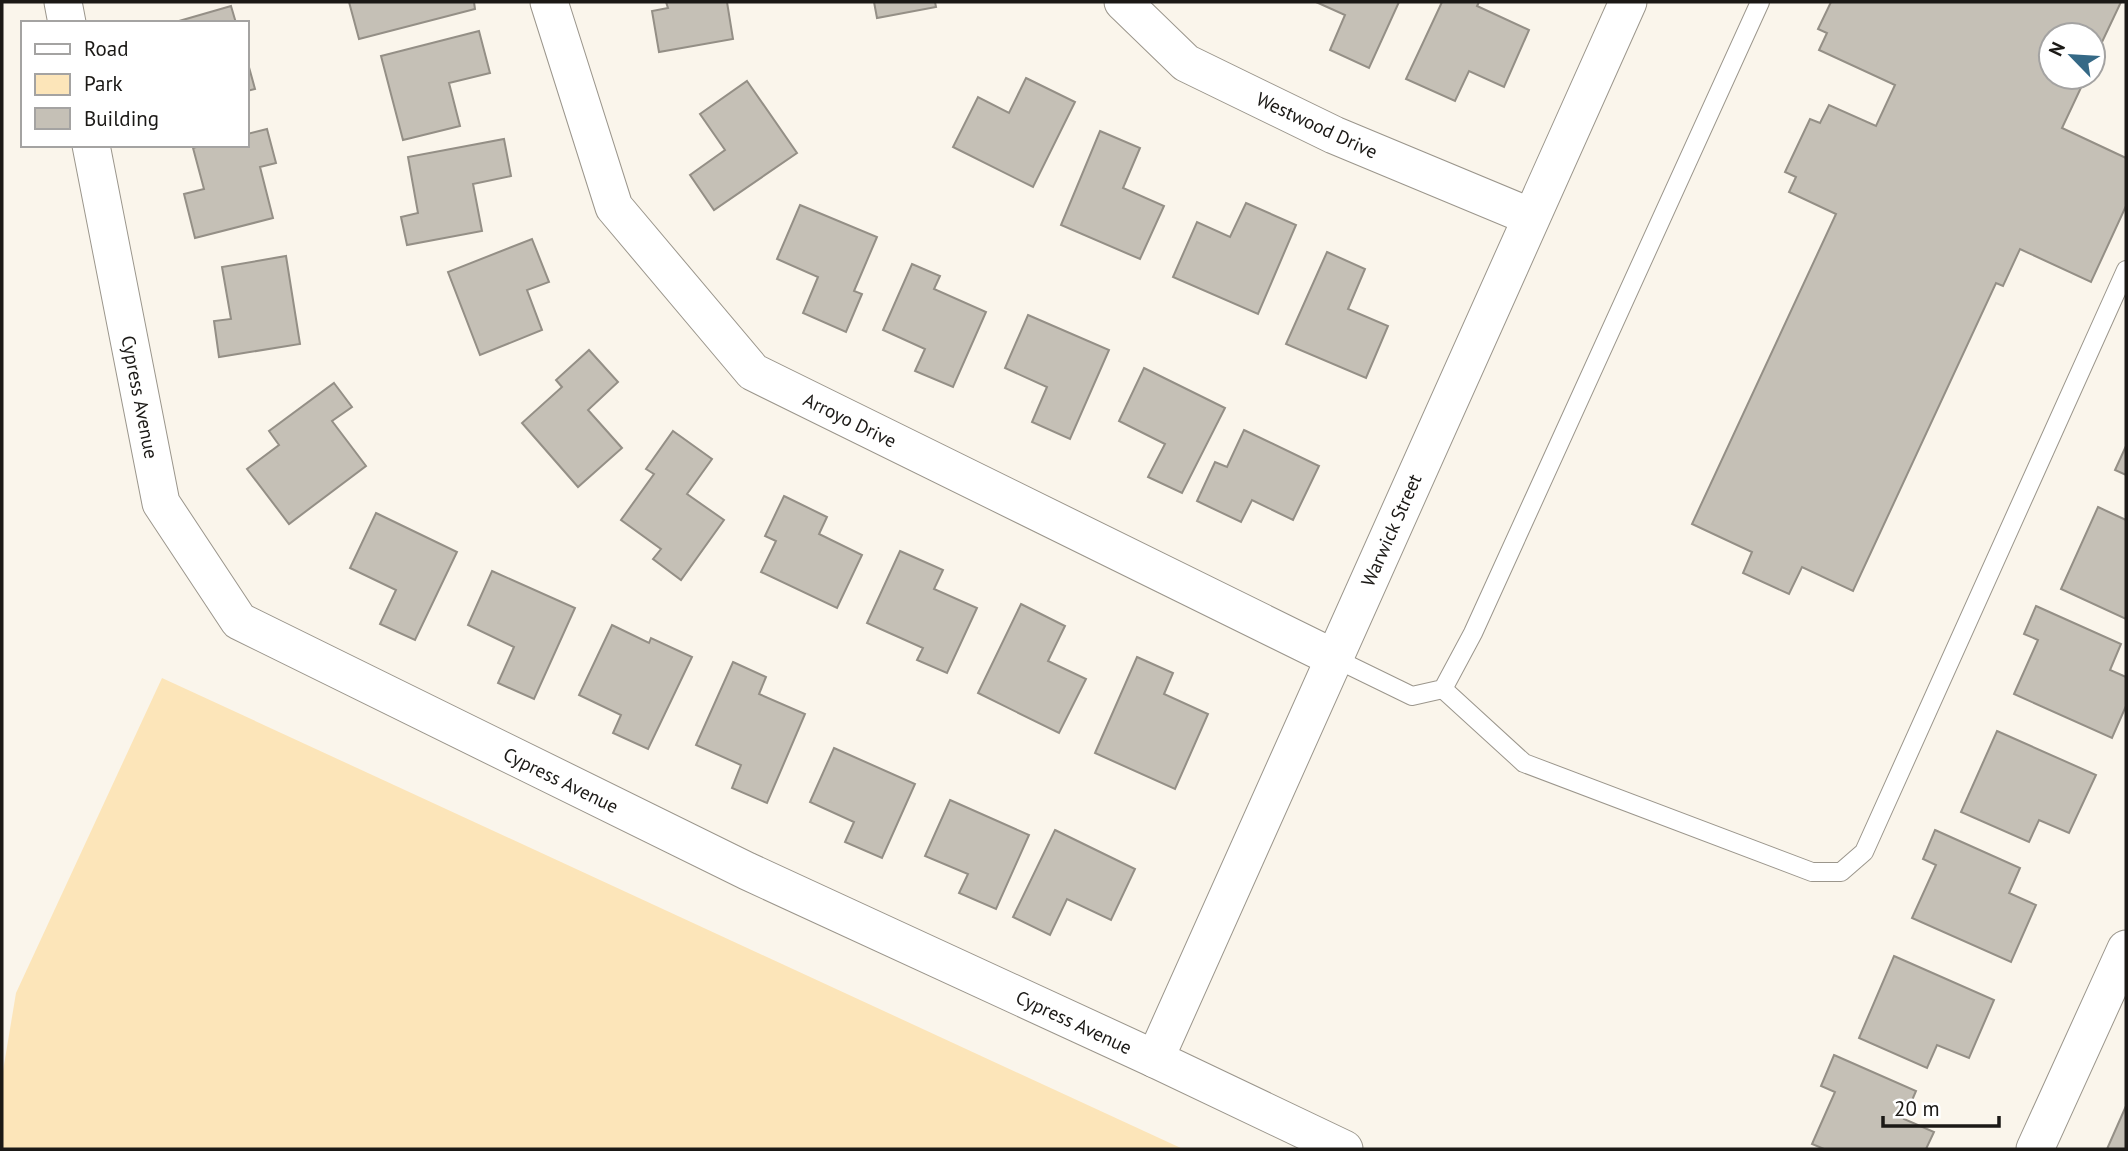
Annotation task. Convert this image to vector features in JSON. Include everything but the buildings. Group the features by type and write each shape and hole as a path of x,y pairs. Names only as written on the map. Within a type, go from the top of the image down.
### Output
{"street":[{"path":"63,2 67,21"},
{"name":"Arroyo Drive","path":"549,2 614,207 753,372 1334,659"},
{"name":"Westwood Drive","path":"1123,2 1186,63 1334,135 1531,217"},
{"name":"Warwick Street","path":"1155,1059 1628,2"},
{"name":"Cypress Avenue","path":"91,147 161,503 239,621 747,871 1344,1149"},
{"path":"2035,1149 2123,963"}],"lane":[{"path":"1334,659 1412,696 1443,689 1473,633 1760,2"},
{"path":"1443,689 1524,763 1812,872 1841,872 1864,852 2126,271"}],"green space":[{"path":"162,678 1183,1149 2,1149 2,1077 16,993"}]}
